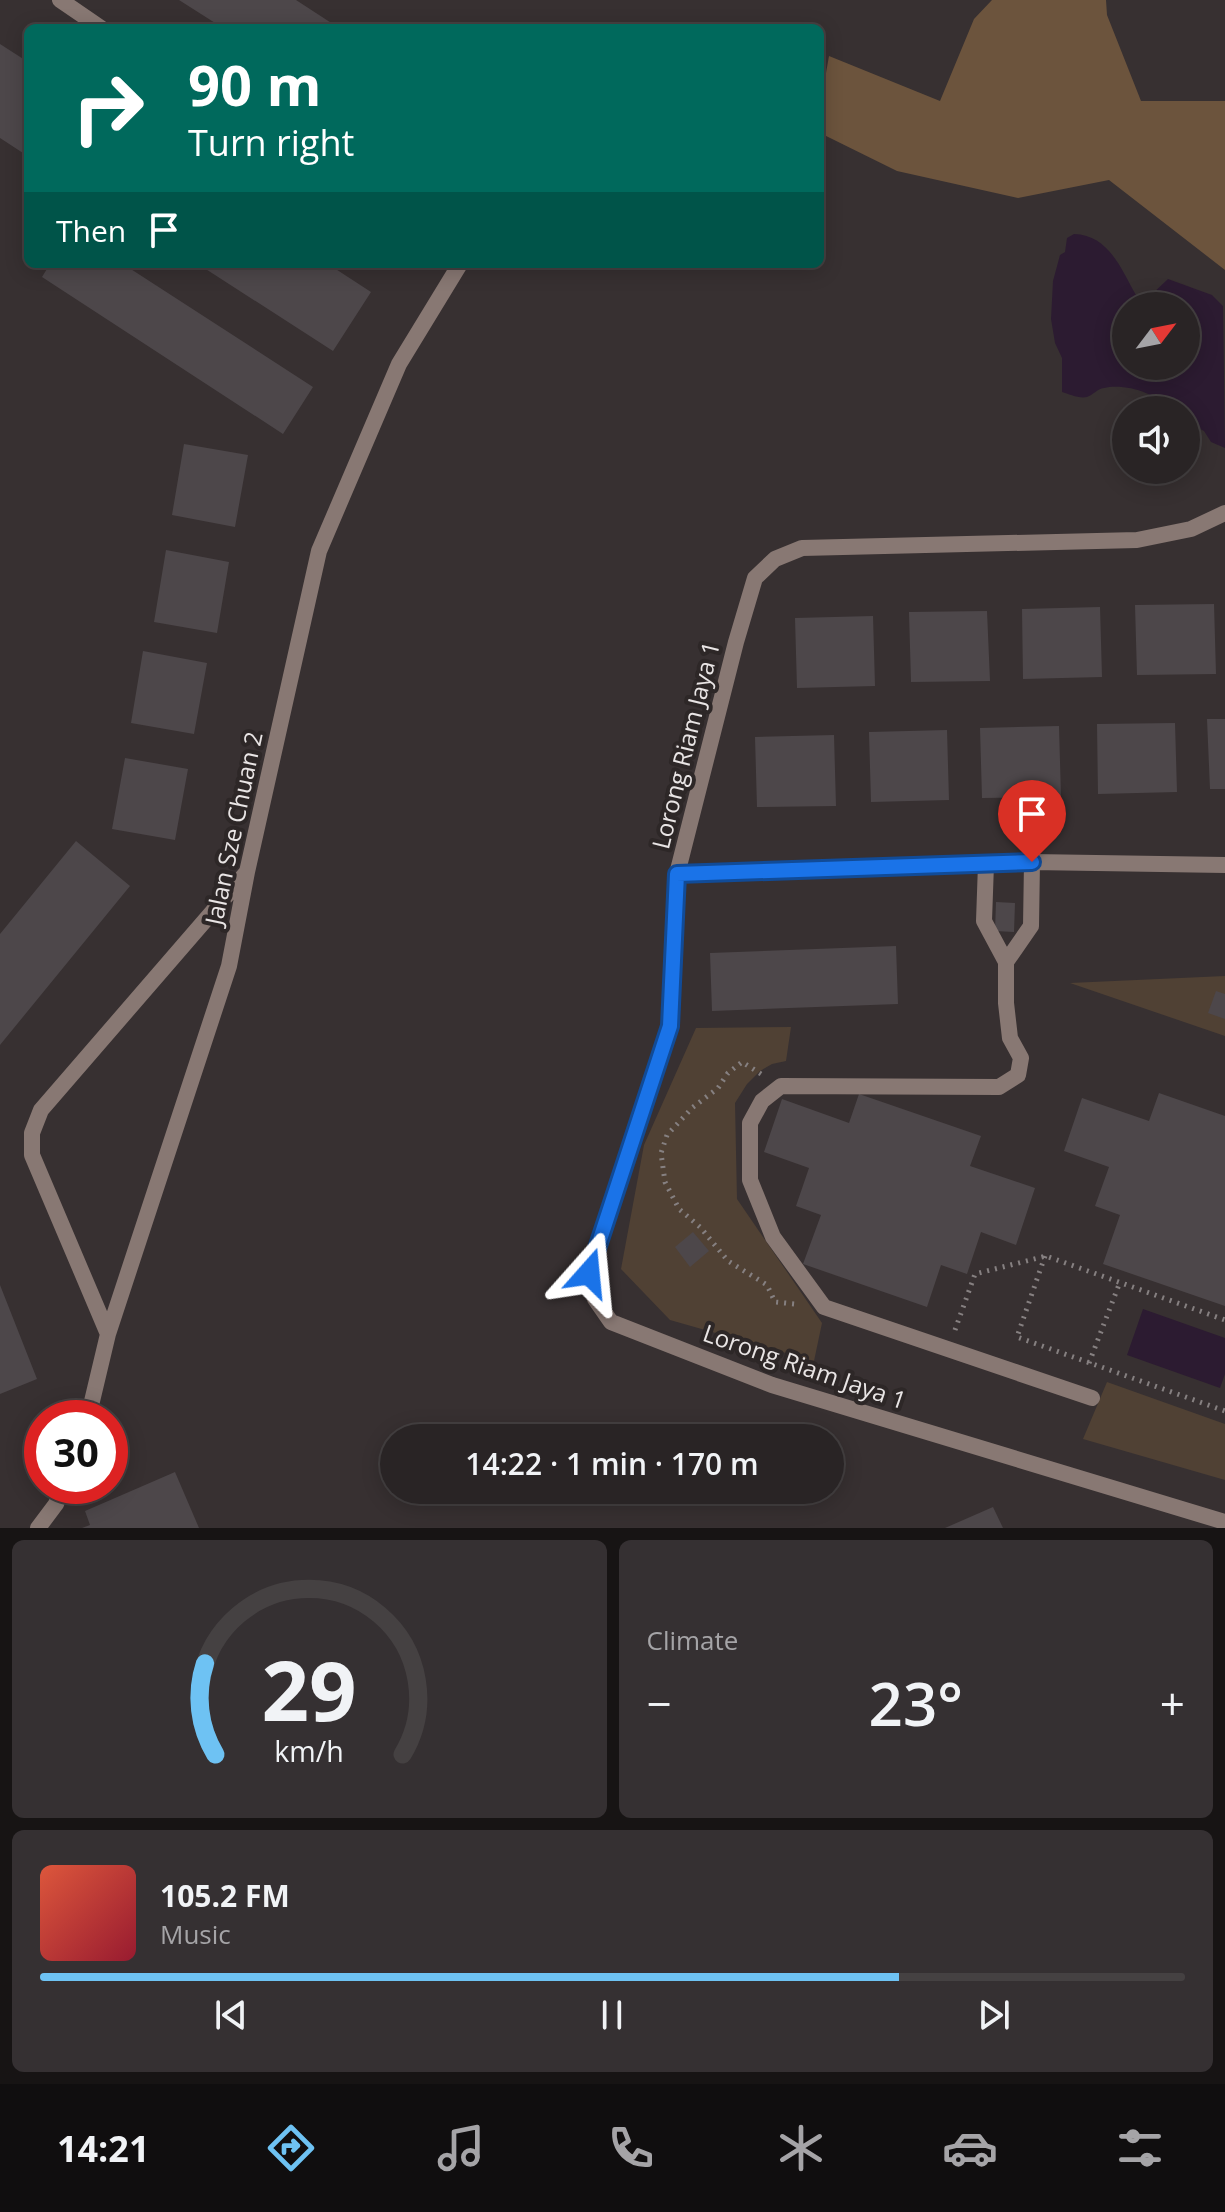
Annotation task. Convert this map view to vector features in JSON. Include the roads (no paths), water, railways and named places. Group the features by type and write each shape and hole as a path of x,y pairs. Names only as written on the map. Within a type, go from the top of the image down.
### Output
{"street":[{"path":"60,0 95,24"},
{"name":"Jalan Sze Chuan 2","path":"92,1400 108,1334 229,966 319,551 399,364 454,268"},
{"name":"Lorong Riam Jaya 1","path":"1225,513 1191,529 1137,540 802,548 775,559 755,578 677,874 670,1026 589,1273 595,1299 611,1322 772,1385 1225,1522"},
{"path":"677,874 1032,862 1225,865"},
{"path":"1006,962 1031,926 1032,862"},
{"path":"986,864 984,921 1006,962 1010,1038 1021,1058 1018,1075 999,1087 781,1086 762,1101 750,1123 750,1180 773,1237 824,1307 1092,1398"},
{"path":"108,1334 32,1155 32,1133 41,1110 247,872"},
{"path":"38,1528 56,1504"}]}
